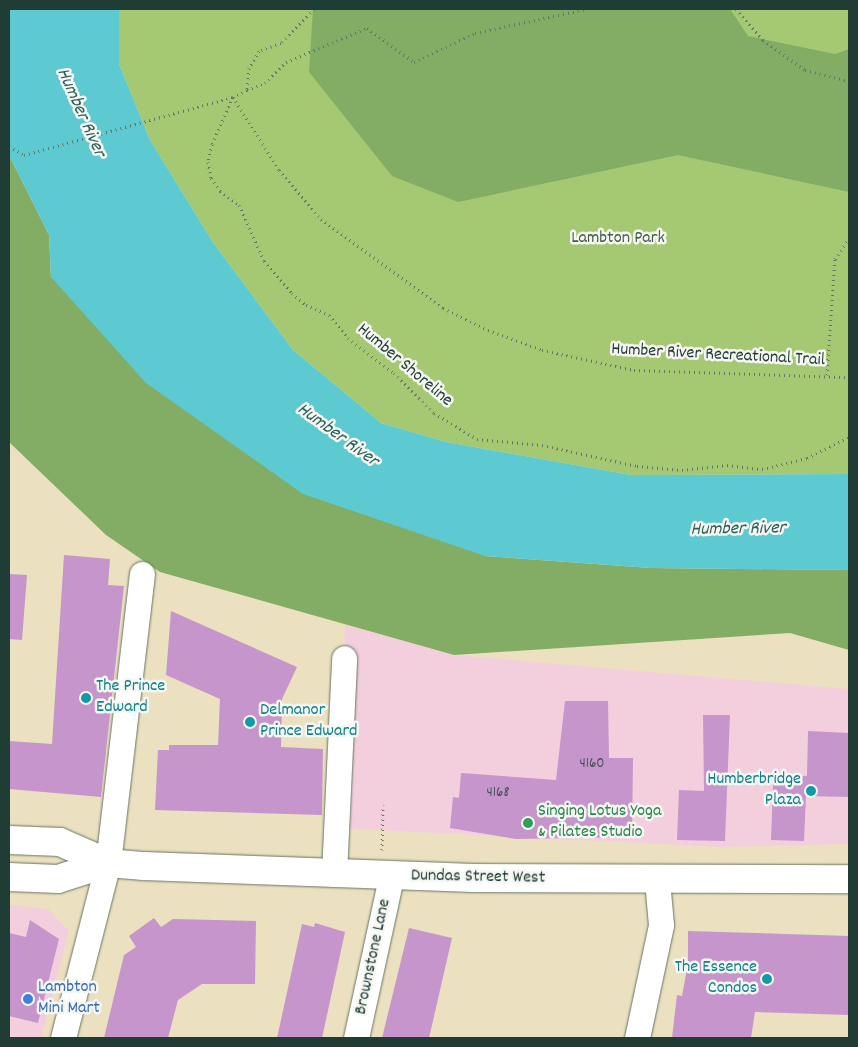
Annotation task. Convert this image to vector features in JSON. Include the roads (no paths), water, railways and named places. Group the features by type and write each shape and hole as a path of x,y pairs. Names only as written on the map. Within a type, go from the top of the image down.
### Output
{"main road":[{"name":"Dundas Street West","path":"9,840 60,842 108,863"},
{"name":"Dundas Street West","path":"9,877 58,879 108,863 386,876 657,880 849,879"}],"street":[{"path":"63,1038 108,863 142,574"},
{"path":"334,874 344,658"},
{"name":"Brownstone Lane","path":"356,1038 386,876"},
{"path":"637,1038 661,925 657,880"}],"water":[{"name":"Humber River","path":"9,9 119,9 119,64 150,140 214,244 293,350 381,423 446,442 631,475 849,474 849,570 651,568 485,556 303,494 146,383 51,277 49,235 9,155"}],"place":[{"name":"The Prince Edward","path":"86,698"},
{"name":"Delmanor Prince Edward","path":"250,722"},
{"name":"Humberbridge Plaza","path":"811,791"},
{"name":"Singing Lotus Yoga & Pilates Studio","path":"528,823"},
{"name":"The Essence Condos","path":"767,979"},
{"name":"Lambton Mini Mart","path":"28,999"}],"park label":[{"name":"Lambton Park","path":"618,239"}]}
